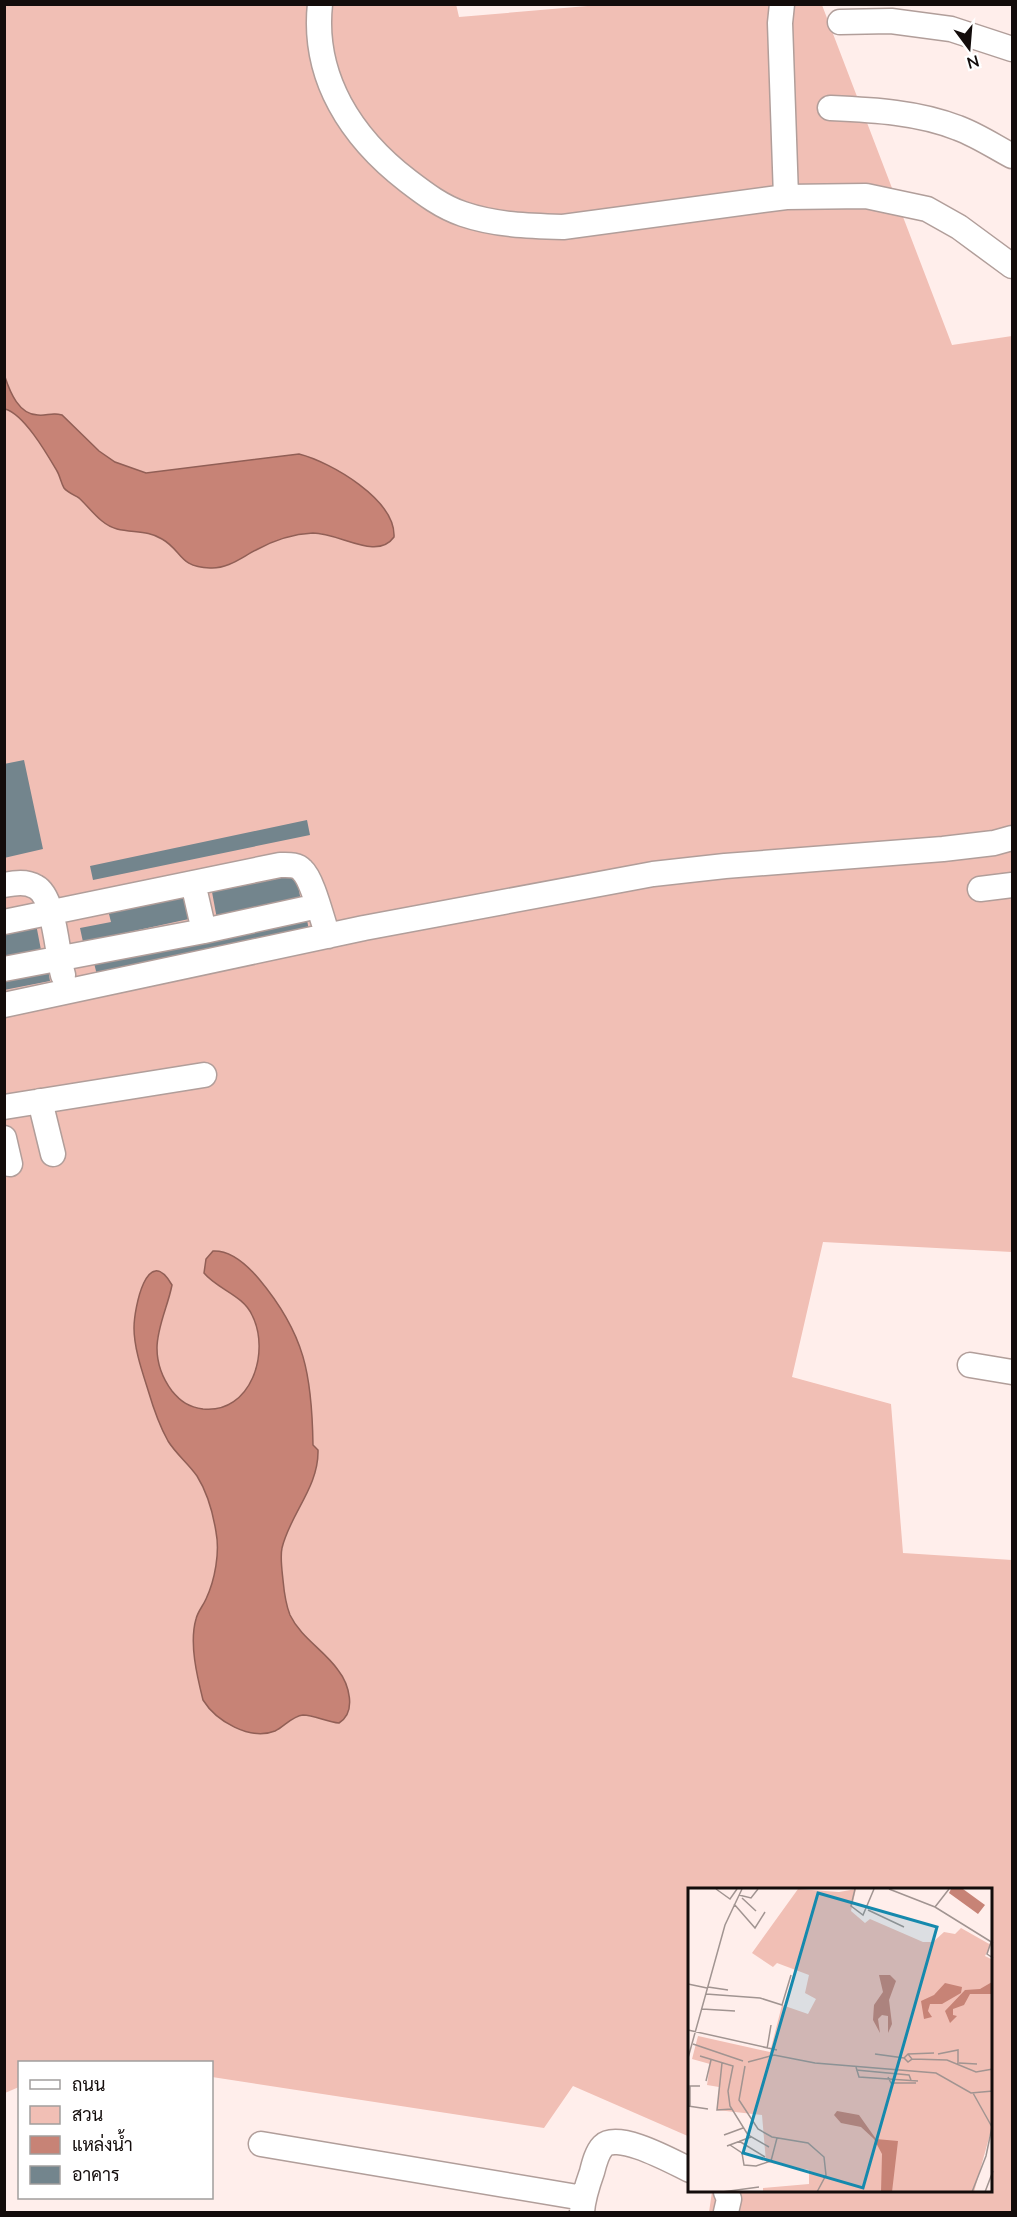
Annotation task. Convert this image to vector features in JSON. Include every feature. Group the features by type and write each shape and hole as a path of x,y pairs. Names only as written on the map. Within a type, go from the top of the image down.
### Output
{"street":[{"path":"320,4 321,53 333,90 351,125 376,155 405,179 432,200 461,214 516,225 562,227 786,197 866,196 927,209 959,227 1012,266"},
{"path":"782,4 780,23 786,197"},
{"path":"840,22 891,21 951,29 1012,49"},
{"path":"830,108 883,111 921,117 1006,145"},
{"path":"4,1005 328,936 653,874 943,849 994,843 1012,838"},
{"path":"4,922 280,865 296,865 303,870 311,883 328,936"},
{"path":"4,885 15,882 38,888 45,896 51,913 59,959 68,992"},
{"path":"193,883 204,931"},
{"path":"980,890 1012,885"},
{"path":"4,969 204,931 318,906"},
{"path":"4,1107 204,1075"},
{"path":"40,1101 53,1154"},
{"path":"4,1138 10,1164"},
{"path":"970,1365 1012,1372"},
{"path":"261,2144 583,2205 594,2163 603,2147 610,2142 638,2147 688,2169"},
{"path":"726,2193 729,2199 726,2212"}],"green space":[{"path":"456,4 459,17 611,4 822,5 952,345 1012,336 1012,1252 823,1242 792,1377 891,1404 903,1553 1012,1560 1012,2212 709,2212 712,2193 993,2193 993,1888 688,1888 688,2136 573,2086 544,2128 213,2077 213,2061 18,2061 18,2087 5,2093 5,5"}],"water":[{"path":"5,377 16,402 26,411 38,415 62,415 99,451 115,462 146,473 299,454 312,458 344,474 373,497 385,510 392,523 394,537 387,544 368,546 324,534 291,536 270,543 223,567 210,568 192,565 157,536 111,527 96,516 79,498 65,489 57,471 27,426 20,418 5,409"},
{"path":"213,1251 233,1256 245,1264 259,1279 287,1318 303,1356 311,1397 313,1445 318,1450 317,1463 309,1488 286,1536 281,1552 282,1568 285,1598 290,1615 300,1630 332,1663 342,1676 348,1690 348,1712 339,1723 303,1715 295,1717 275,1731 255,1733 225,1722 203,1700 196,1670 193,1638 197,1616 205,1602 216,1566 215,1525 201,1482 171,1446 159,1422 139,1359 134,1328 136,1307 144,1283 149,1275 156,1271 163,1274 172,1285 157,1340 158,1359 166,1381 179,1398 194,1407 220,1408 234,1402 253,1378 258,1362 257,1330 252,1315 243,1302 209,1279 204,1273 206,1259"}],"building":[{"path":"24,760 43,849 4,858 4,764"},
{"path":"307,820 310,835 93,880 90,866"},
{"path":"296,875 301,901 217,919 212,892"},
{"path":"183,894 189,919 83,942 80,928 111,922 108,910"},
{"path":"306,914 309,931 97,975 93,959"},
{"path":"36,924 41,950 4,958 4,930"},
{"path":"47,964 50,981 4,990 4,973"}]}
